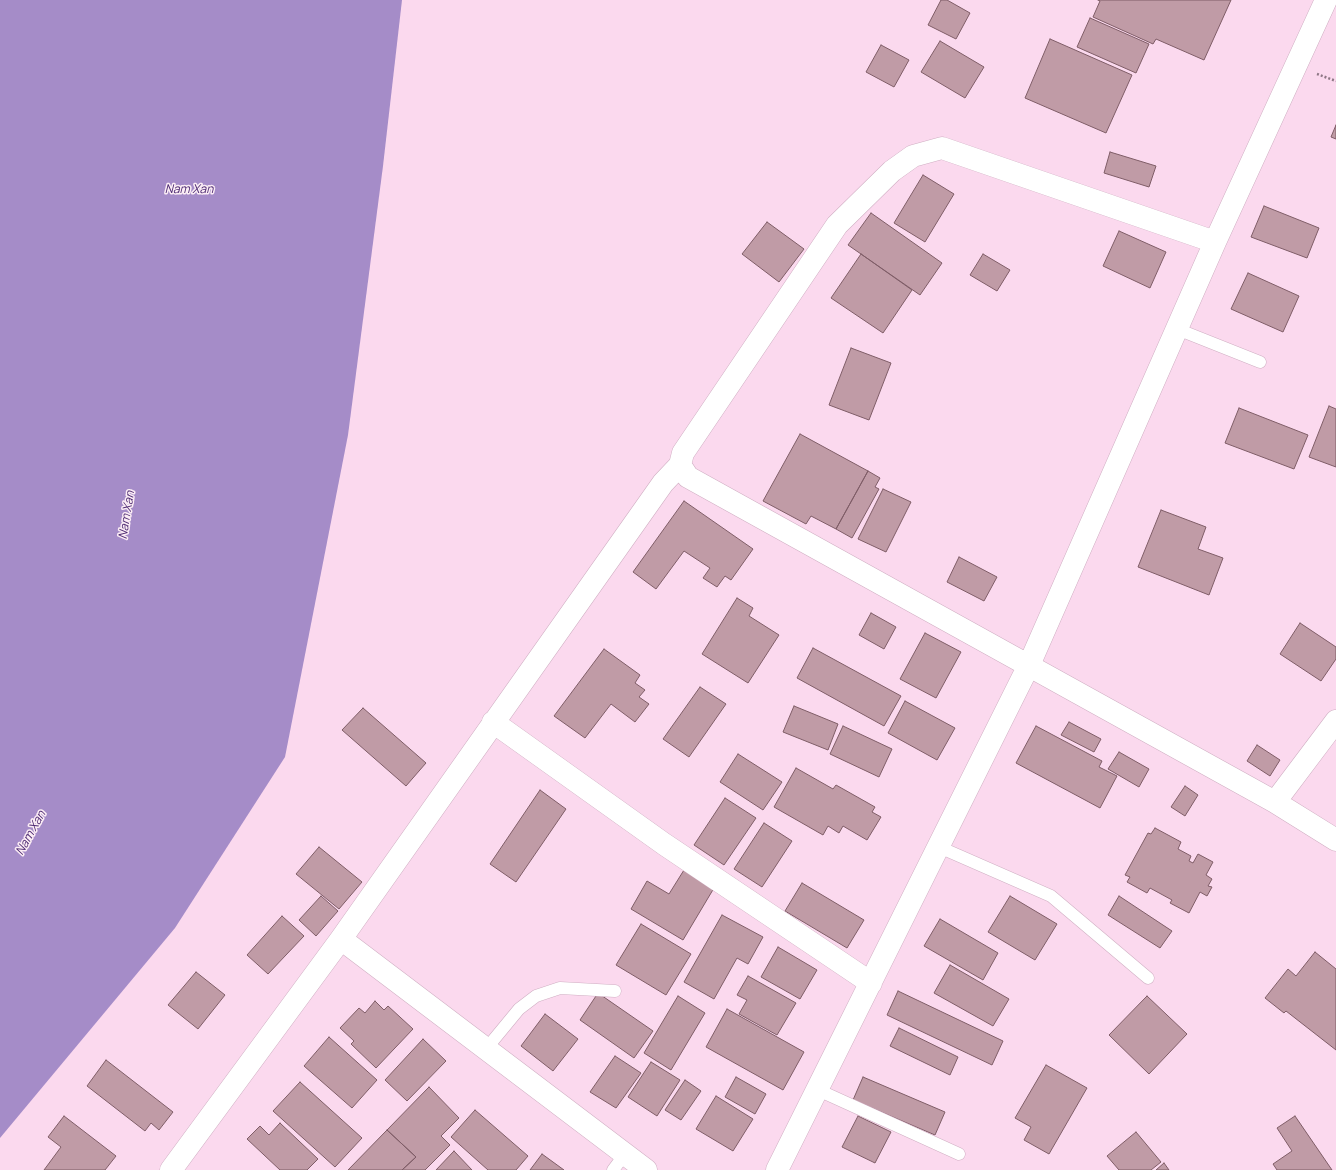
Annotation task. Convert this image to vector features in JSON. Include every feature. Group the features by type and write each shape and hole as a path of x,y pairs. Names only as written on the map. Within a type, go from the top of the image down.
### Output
{"street":[{"path":"777,1170 1029,665 1215,242 1326,0"},
{"path":"171,1170 341,939 663,483 680,465 683,453 837,225 892,171 913,156 942,148 1215,242"},
{"path":"680,465 688,477 1275,802 1336,840"},
{"path":"1275,802 1336,721"},
{"path":"493,722 664,844 871,983"},
{"path":"341,939 486,1048 619,1162 646,1170"}],"lane":[{"path":"1177,329 1260,362"},
{"path":"939,847 1051,896 1148,978"},
{"path":"486,1048 519,1009 536,996 560,988 615,991"},
{"path":"818,1090 959,1154"}],"water":[{"name":"Nam Xan","path":"0,0 402,0 383,166 348,435 285,757 175,928 0,1138"}],"building":[{"path":"941,0 947,0 970,13 956,39 928,25"},
{"path":"1098,0 1231,0 1204,60 1156,39 1153,44 1093,17 1100,1"},
{"path":"1090,18 1149,44 1136,73 1077,47"},
{"path":"1050,39 1132,75 1106,133 1025,98"},
{"path":"940,41 984,67 965,98 921,72"},
{"path":"881,45 909,60 894,87 866,72"},
{"path":"1336,125 1336,139 1331,137"},
{"path":"1110,152 1156,166 1149,187 1104,173"},
{"path":"923,175 954,194 925,242 894,223"},
{"path":"1264,206 1319,228 1307,258 1251,237"},
{"path":"871,213 942,263 920,295 848,245"},
{"path":"767,222 804,249 779,282 742,254"},
{"path":"1119,231 1166,252 1150,288 1103,266"},
{"path":"861,254 912,290 883,333 831,298"},
{"path":"983,254 1010,270 997,291 970,275"},
{"path":"1248,273 1299,296 1283,332 1231,309"},
{"path":"851,348 891,363 869,420 829,405"},
{"path":"1329,406 1336,409 1336,467 1309,457"},
{"path":"1239,408 1308,435 1294,469 1225,443"},
{"path":"800,434 868,471 836,529 811,516 806,524 763,501"},
{"path":"868,471 880,478 875,487 879,489 852,538 836,529"},
{"path":"883,489 911,502 886,552 858,539"},
{"path":"684,501 753,549 731,580 725,576 717,587 703,578 710,568 684,551 656,589 633,572"},
{"path":"1161,510 1206,527 1198,549 1223,558 1209,595 1138,567"},
{"path":"959,557 997,577 984,601 947,582"},
{"path":"737,598 753,608 749,616 779,635 748,683 702,654"},
{"path":"871,613 896,627 884,649 859,635"},
{"path":"1300,623 1336,647 1336,659 1321,681 1280,654"},
{"path":"925,633 961,652 936,698 900,679"},
{"path":"813,648 901,696 884,726 797,678"},
{"path":"604,649 640,675 635,683 645,690 639,697 649,704 635,722 611,704 585,738 554,716"},
{"path":"700,687 726,704 689,757 663,739"},
{"path":"905,701 955,728 937,760 888,733"},
{"path":"794,706 838,724 828,750 783,732"},
{"path":"363,708 426,763 406,786 342,730"},
{"path":"1069,722 1101,739 1094,752 1061,735"},
{"path":"843,726 892,749 879,777 830,754"},
{"path":"1036,726 1102,761 1099,767 1117,776 1100,808 1016,763"},
{"path":"1257,745 1280,760 1270,776 1247,761"},
{"path":"1119,752 1149,769 1139,787 1108,769"},
{"path":"738,754 782,782 763,810 720,782"},
{"path":"796,768 833,789 836,785 875,807 872,812 881,817 867,840 843,826 839,833 828,826 823,835 774,807"},
{"path":"1185,786 1198,795 1185,816 1171,807"},
{"path":"540,790 566,809 516,882 490,864"},
{"path":"725,798 756,818 724,865 694,845"},
{"path":"764,823 792,841 762,887 734,869"},
{"path":"1155,828 1181,842 1178,849 1191,856 1189,861 1193,863 1198,854 1213,862 1206,875 1212,879 1208,886 1212,887 1207,896 1200,892 1189,913 1170,903 1172,900 1150,888 1147,893 1127,882 1130,877 1125,875 1148,833 1151,834"},
{"path":"319,847 362,882 339,909 296,874"},
{"path":"684,870 714,888 683,940 631,909 647,881 669,894"},
{"path":"802,883 864,920 847,948 785,911"},
{"path":"321,896 338,911 316,936 299,920"},
{"path":"1010,896 1057,924 1035,960 988,932"},
{"path":"1119,896 1172,931 1160,948 1108,915"},
{"path":"722,915 763,937 748,964 737,958 714,999 684,982"},
{"path":"282,916 304,936 268,974 247,955"},
{"path":"940,919 998,953 983,980 924,946"},
{"path":"641,924 691,954 666,995 616,965"},
{"path":"778,947 817,970 800,999 761,977"},
{"path":"1315,952 1336,969 1336,1050 1286,1011 1284,1013 1265,998 1288,969 1296,976"},
{"path":"950,965 1009,999 993,1026 934,993"},
{"path":"196,972 225,995 198,1029 168,1005"},
{"path":"748,976 796,1003 777,1035 739,1014 747,1000 737,995"},
{"path":"898,991 1003,1041 992,1065 887,1015"},
{"path":"598,993 653,1031 634,1058 580,1020"},
{"path":"678,996 705,1013 671,1070 644,1053"},
{"path":"1147,996 1187,1034 1149,1074 1109,1035"},
{"path":"375,1001 384,1010 388,1006 413,1029 376,1068 351,1044 354,1041 340,1028 359,1008 365,1013"},
{"path":"727,1009 804,1052 783,1090 706,1047"},
{"path":"545,1014 578,1039 553,1071 521,1046"},
{"path":"899,1028 958,1057 950,1075 890,1046"},
{"path":"329,1037 377,1080 352,1108 304,1066"},
{"path":"423,1039 446,1061 407,1101 385,1080"},
{"path":"615,1056 641,1073 616,1108 590,1092"},
{"path":"106,1060 173,1112 159,1130 151,1123 145,1131 87,1086"},
{"path":"651,1062 680,1080 657,1116 628,1097"},
{"path":"1046,1065 1087,1088 1049,1154 1024,1140 1031,1127 1015,1118"},
{"path":"736,1077 766,1094 755,1114 725,1097"},
{"path":"863,1077 945,1112 935,1135 853,1100"},
{"path":"685,1080 701,1091 681,1120 665,1110"},
{"path":"300,1082 362,1138 335,1167 273,1111"},
{"path":"429,1087 459,1118 441,1136 450,1145 425,1170 402,1170 416,1157 387,1130"},
{"path":"716,1096 753,1119 733,1151 696,1129"},
{"path":"475,1110 528,1156 516,1170 488,1170 451,1137"},
{"path":"64,1116 116,1156 105,1170 44,1170 61,1147 48,1137"},
{"path":"858,1116 891,1132 875,1163 842,1147"},
{"path":"1295,1116 1332,1170 1277,1170 1273,1164 1292,1151 1277,1128"},
{"path":"280,1123 318,1159 307,1170 280,1170 247,1139 260,1126 269,1135"},
{"path":"387,1130 416,1157 402,1170 348,1170"},
{"path":"1136,1132 1161,1162 1151,1170 1119,1170 1107,1156"},
{"path":"454,1151 472,1170 436,1170"},
{"path":"542,1154 564,1170 530,1170"},
{"path":"1164,1163 1169,1170 1156,1170"}]}
